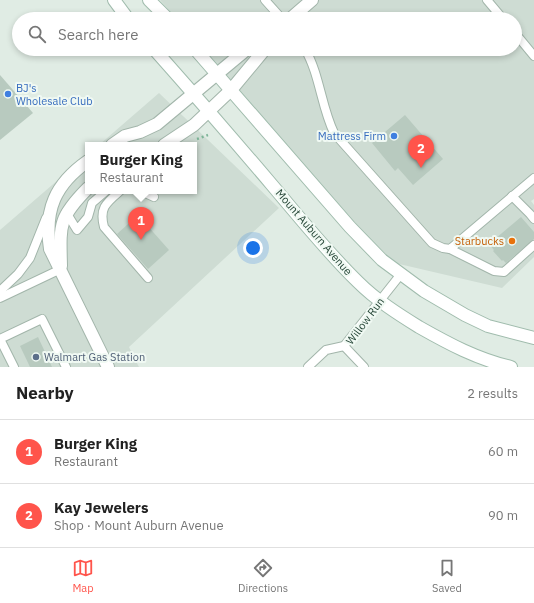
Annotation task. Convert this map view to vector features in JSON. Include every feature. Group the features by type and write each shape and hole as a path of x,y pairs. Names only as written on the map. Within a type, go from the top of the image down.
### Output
{"main road":[{"path":"114,0 123,12"},
{"path":"150,0 161,12"},
{"path":"298,12 312,0"},
{"name":"Mount Auburn Avenue","path":"160,56 322,244 358,283 401,316 458,349 490,362 510,367"},
{"path":"201,56 350,227 382,260 424,291 465,315 488,326 534,338"},
{"path":"116,142 125,136 140,132 157,124 239,56"},
{"path":"169,142 194,126 231,90 259,56"},
{"path":"85,164 62,186 51,206 48,232 50,249 108,367"},
{"path":"61,269 60,231 66,212 85,191"}],"lane":[{"path":"265,0 276,12"},
{"path":"487,0 497,12"},
{"path":"522,41 534,56"},
{"path":"309,56 312,61 327,117 334,132 432,243 443,248 450,249 494,271 504,272 534,246"},
{"path":"450,249 534,178"},
{"path":"66,212 77,230 88,217 92,203 102,194"},
{"path":"116,194 106,203 102,210 104,227 148,278"},
{"path":"148,194 154,197"},
{"path":"512,196 534,219"},
{"path":"0,291 18,274 30,258 51,206"},
{"path":"0,298 61,269"},
{"name":"Willow Run","path":"364,367 344,346 401,274"},
{"path":"14,367 0,339 42,319 66,367"},
{"path":"308,367 326,350 344,346"}],"shaded area":[{"path":"160,0 534,0 534,199 531,201 534,205 534,257 502,288 382,260 208,56 522,56 522,12 171,12"},
{"path":"159,93 279,208 129,347 139,367 0,367 0,230 85,157 85,194 197,194 197,142 102,142"}],"building":[{"name":"BJ's Wholesale Club","path":"0,75 33,113 0,140"},
{"path":"405,115 443,159 413,185 398,168 395,171 372,143"},
{"path":"138,215 169,250 148,269 117,234"},
{"name":"Starbucks","path":"521,217 534,232 534,239 506,263 503,260 502,261 493,251 494,250 489,244"},
{"name":"Walmart Gas Station","path":"38,337 52,367 30,367 20,346"}],"place":[{"name":"BJ's Wholesale Club","path":"8,94"},
{"name":"Mattress Firm","path":"394,136"},
{"name":"Kay Jewelers","path":"421,168"},
{"name":"Burger King","path":"141,240"},
{"name":"Starbucks","path":"512,241"},
{"name":"Walmart Gas Station","path":"36,357"}]}
